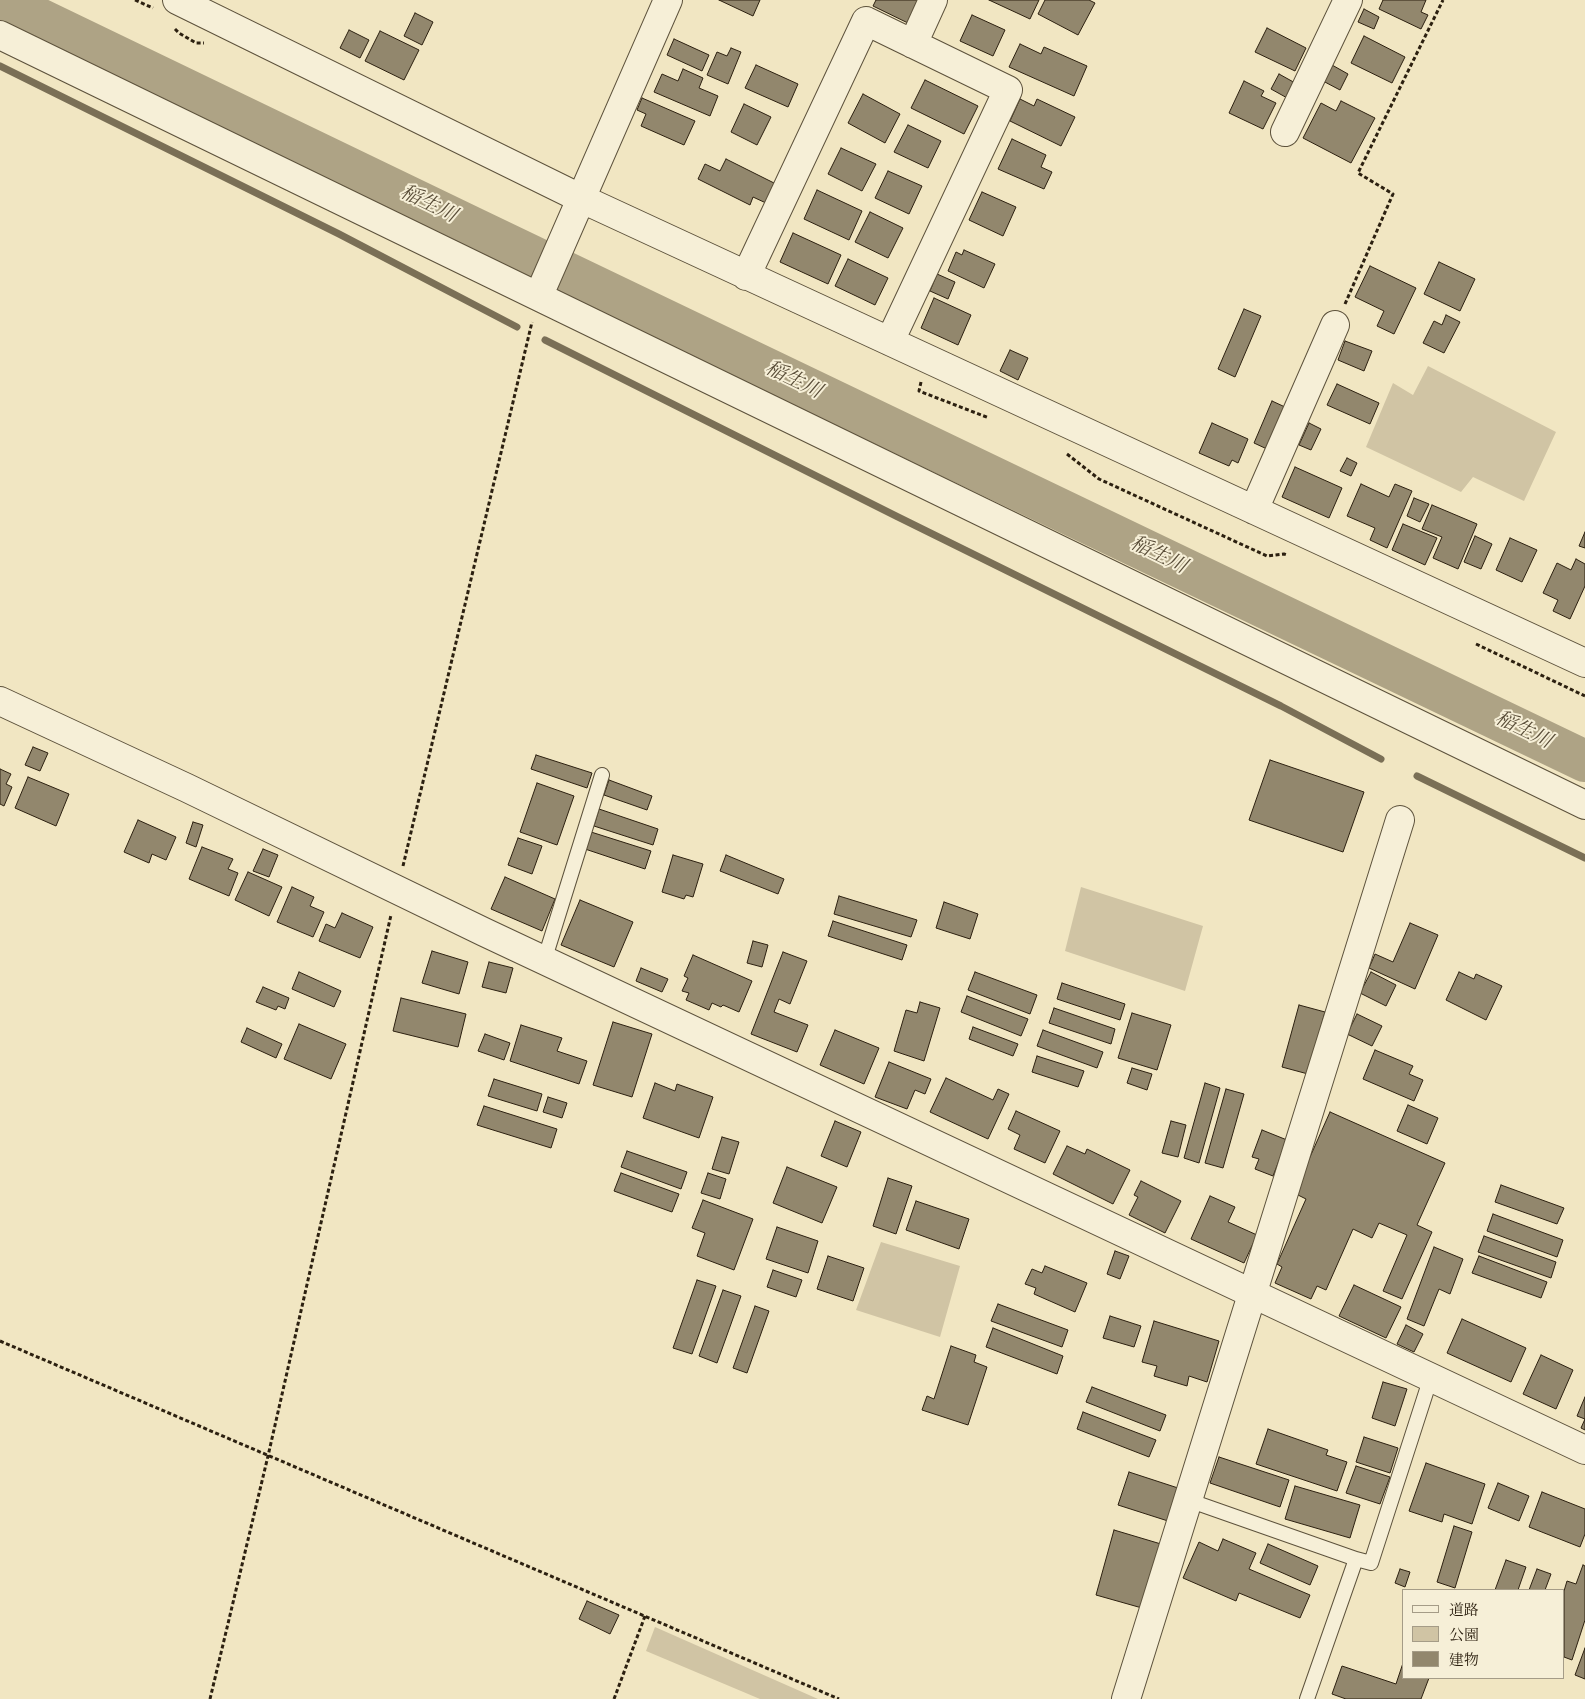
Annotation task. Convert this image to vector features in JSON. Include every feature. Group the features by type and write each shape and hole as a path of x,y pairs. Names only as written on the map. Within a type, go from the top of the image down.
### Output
{"street":[{"path":"177,0 580,198 1585,663"},
{"path":"542,288 668,0"},
{"path":"913,44 934,0"},
{"path":"1285,132 1348,0"},
{"path":"746,276 866,21 1008,90 890,340"},
{"path":"0,35 542,288 1585,805"},
{"path":"1254,510 1335,325"},
{"path":"0,701 187,788 397,891 1585,1450"},
{"path":"1126,1699 1400,820"}],"lane":[{"path":"544,960 602,775"},
{"path":"1188,1500 1372,1563 1430,1377"},
{"path":"1306,1699 1356,1559"}],"path":[{"path":"1335,325 1393,194 1358,174 1443,0"},
{"path":"210,1699 268,1456 397,891 542,288"},
{"path":"0,1341 840,1699"},
{"path":"614,1699 645,1616"}],"green space":[{"path":"1428,366 1556,432 1524,501 1473,477 1461,492 1366,447 1393,383 1413,395"},
{"path":"1081,887 1203,926 1185,991 1065,951"},
{"path":"881,1242 960,1266 940,1337 856,1310"},
{"path":"655,1627 818,1699 760,1699 646,1651"}],"building":[{"path":"719,0 760,0 753,16"},
{"path":"876,0 921,0 910,24 873,6"},
{"path":"989,0 1039,0 1030,19"},
{"path":"1045,0 1089,0 1095,3 1078,35 1038,14"},
{"path":"1383,0 1426,0 1421,12 1428,15 1421,29 1379,9"},
{"path":"1364,9 1379,17 1374,29 1358,22"},
{"path":"415,13 433,22 422,45 404,36"},
{"path":"972,15 1005,30 993,56 960,41"},
{"path":"1267,28 1306,48 1295,71 1255,52"},
{"path":"349,30 369,40 360,58 340,48"},
{"path":"380,31 419,50 404,80 365,61"},
{"path":"1364,36 1405,57 1392,83 1351,63"},
{"path":"674,39 709,55 702,71 667,55"},
{"path":"1020,44 1041,54 1044,47 1087,66 1074,96 1009,67"},
{"path":"731,48 741,52 728,84 707,75 717,52 727,56"},
{"path":"756,65 798,84 788,107 745,88"},
{"path":"1332,65 1348,74 1340,90 1323,81"},
{"path":"683,69 703,78 699,88 718,96 710,116 654,92 662,74 678,81"},
{"path":"1279,74 1297,84 1289,99 1271,89"},
{"path":"925,80 978,106 964,134 911,108"},
{"path":"1244,81 1264,91 1261,96 1276,103 1263,129 1229,113"},
{"path":"863,94 900,114 885,143 848,123"},
{"path":"642,98 695,121 684,145 641,126 646,114 637,110"},
{"path":"1020,99 1034,106 1037,99 1075,117 1061,146 1010,121"},
{"path":"1341,101 1375,118 1351,163 1303,138 1321,103 1336,111"},
{"path":"744,104 771,117 757,145 731,132"},
{"path":"908,125 941,141 928,168 894,152"},
{"path":"1012,139 1046,155 1041,167 1052,172 1044,189 998,169"},
{"path":"841,148 876,164 862,191 828,174"},
{"path":"726,159 776,184 766,203 753,197 750,205 698,179 705,164 720,171"},
{"path":"888,171 922,186 909,214 875,198"},
{"path":"817,190 862,211 849,240 804,219"},
{"path":"982,192 1016,207 1003,236 969,220"},
{"path":"870,212 903,228 888,258 855,242"},
{"path":"793,233 841,255 828,284 780,262"},
{"path":"964,250 995,264 984,288 948,271 956,252 962,255"},
{"path":"848,259 888,278 875,305 835,286"},
{"path":"1439,262 1475,279 1460,311 1424,294"},
{"path":"1370,266 1416,288 1394,334 1377,326 1384,311 1355,297"},
{"path":"937,274 955,282 948,299 930,291"},
{"path":"934,298 971,315 958,345 921,328"},
{"path":"1244,309 1261,316 1235,377 1218,369"},
{"path":"1446,315 1460,322 1444,353 1423,343 1434,321 1442,325"},
{"path":"1345,341 1372,351 1364,371 1338,360"},
{"path":"1010,350 1028,358 1018,380 1000,371"},
{"path":"1337,384 1379,403 1370,424 1327,405"},
{"path":"1272,401 1285,407 1267,449 1254,443"},
{"path":"1212,423 1248,439 1238,463 1232,460 1229,466 1199,453"},
{"path":"1309,423 1321,429 1311,450 1299,445"},
{"path":"1347,458 1357,463 1351,476 1340,471"},
{"path":"1295,467 1342,488 1329,518 1282,497"},
{"path":"1361,484 1389,497 1395,484 1412,491 1387,548 1370,540 1375,528 1347,516"},
{"path":"1414,498 1429,504 1420,522 1407,516"},
{"path":"1432,505 1477,524 1458,569 1433,558 1442,537 1422,529"},
{"path":"1403,524 1437,538 1425,565 1392,550"},
{"path":"1585,532 1585,548 1579,546"},
{"path":"1475,536 1492,544 1481,569 1464,562"},
{"path":"1510,538 1537,550 1522,582 1496,570"},
{"path":"1576,559 1585,564 1585,586 1570,619 1553,611 1558,600 1543,593 1557,563 1571,570"},
{"path":"33,747 48,753 40,771 25,765"},
{"path":"536,755 592,773 587,788 531,769"},
{"path":"1270,760 1364,792 1343,852 1249,820"},
{"path":"0,769 11,774 6,784 12,787 4,806 0,804"},
{"path":"28,777 69,794 56,826 15,808"},
{"path":"609,780 652,796 647,810 604,795"},
{"path":"537,783 574,796 557,845 520,832"},
{"path":"599,809 658,829 653,845 594,826"},
{"path":"138,820 176,837 166,860 152,854 149,863 124,852"},
{"path":"193,822 203,825 196,847 186,843"},
{"path":"591,832 651,851 645,869 585,849"},
{"path":"518,838 542,846 532,874 508,865"},
{"path":"202,847 233,859 228,869 238,873 229,896 189,879"},
{"path":"263,849 278,855 269,877 253,871"},
{"path":"673,855 703,864 693,897 686,895 684,899 662,892"},
{"path":"726,855 784,879 778,894 720,871"},
{"path":"248,872 282,887 269,916 235,900"},
{"path":"505,877 555,899 542,931 491,909"},
{"path":"292,887 314,897 310,906 324,912 313,937 277,922"},
{"path":"839,896 917,920 911,937 834,914"},
{"path":"580,900 633,922 614,967 561,945"},
{"path":"944,902 978,914 970,939 936,928"},
{"path":"342,913 373,927 360,958 319,941 326,924 335,928"},
{"path":"833,921 907,945 902,960 828,936"},
{"path":"1410,923 1438,935 1415,989 1369,968 1375,954 1393,962"},
{"path":"753,941 768,945 762,967 747,963"},
{"path":"432,951 468,962 459,994 422,983"},
{"path":"783,952 807,961 790,1004 779,999 774,1012 808,1025 797,1052 751,1034"},
{"path":"693,955 752,981 739,1012 723,1005 721,1007 712,1003 709,1010 686,1000 689,993 682,991 688,978 684,976"},
{"path":"489,962 513,968 506,993 482,987"},
{"path":"641,968 668,979 662,992 636,981"},
{"path":"299,972 341,991 334,1007 292,989"},
{"path":"975,972 1037,995 1030,1014 968,990"},
{"path":"1371,972 1396,985 1386,1006 1360,993"},
{"path":"1459,972 1474,979 1476,974 1502,986 1486,1020 1446,1000"},
{"path":"1062,983 1125,1004 1120,1020 1057,999"},
{"path":"263,987 289,998 285,1009 278,1006 276,1010 256,1002"},
{"path":"967,996 1028,1019 1021,1036 961,1012"},
{"path":"401,998 466,1014 458,1047 393,1031"},
{"path":"920,1002 940,1008 924,1061 894,1051 906,1010 917,1013"},
{"path":"1299,1005 1325,1012 1308,1074 1282,1067"},
{"path":"1054,1008 1115,1029 1111,1044 1049,1023"},
{"path":"1132,1013 1171,1025 1157,1070 1118,1058"},
{"path":"1357,1014 1382,1026 1372,1046 1347,1034"},
{"path":"613,1022 652,1034 632,1097 593,1085"},
{"path":"299,1024 346,1044 331,1079 284,1059"},
{"path":"521,1025 562,1038 557,1051 587,1061 579,1084 510,1061"},
{"path":"973,1027 1018,1044 1013,1056 969,1039"},
{"path":"247,1028 282,1044 276,1058 241,1042"},
{"path":"835,1030 879,1048 864,1084 820,1065"},
{"path":"1043,1030 1103,1052 1097,1068 1037,1046"},
{"path":"485,1034 510,1043 504,1060 478,1051"},
{"path":"1375,1050 1413,1066 1409,1074 1423,1080 1414,1101 1363,1079"},
{"path":"1037,1056 1084,1071 1078,1087 1032,1072"},
{"path":"889,1062 931,1079 925,1094 915,1090 907,1109 875,1097"},
{"path":"1132,1068 1152,1074 1147,1090 1127,1083"},
{"path":"946,1078 993,1100 998,1089 1009,1094 988,1139 930,1112"},
{"path":"494,1079 542,1094 537,1111 488,1096"},
{"path":"655,1083 675,1091 677,1084 713,1097 699,1138 643,1118"},
{"path":"1205,1083 1220,1088 1199,1163 1184,1158"},
{"path":"1226,1089 1244,1094 1223,1168 1205,1163"},
{"path":"548,1097 567,1103 562,1118 543,1112"},
{"path":"1408,1105 1438,1118 1427,1144 1397,1131"},
{"path":"484,1106 557,1129 551,1148 477,1125"},
{"path":"1016,1111 1060,1131 1045,1163 1014,1149 1020,1135 1008,1129"},
{"path":"1330,1112 1445,1163 1417,1225 1432,1232 1402,1299 1383,1291 1407,1235 1379,1223 1372,1238 1353,1229 1326,1290 1317,1286 1311,1299 1275,1283 1282,1267 1277,1264 1306,1199 1294,1193"},
{"path":"835,1121 861,1132 847,1167 821,1156"},
{"path":"1171,1121 1186,1125 1178,1157 1162,1153"},
{"path":"1262,1130 1287,1140 1273,1176 1255,1169 1259,1159 1252,1157"},
{"path":"722,1137 739,1142 729,1174 712,1169"},
{"path":"1067,1146 1085,1154 1087,1149 1130,1170 1113,1204 1053,1174"},
{"path":"627,1151 687,1172 681,1189 621,1167"},
{"path":"787,1167 837,1187 822,1223 773,1203"},
{"path":"621,1173 679,1194 672,1212 614,1191"},
{"path":"708,1173 726,1179 720,1199 701,1193"},
{"path":"888,1178 912,1186 896,1234 873,1226"},
{"path":"1141,1181 1181,1201 1165,1233 1129,1215 1138,1197 1134,1195"},
{"path":"1501,1185 1564,1208 1557,1224 1495,1202"},
{"path":"1210,1196 1235,1207 1228,1222 1257,1235 1244,1263 1191,1239"},
{"path":"703,1200 753,1219 734,1270 697,1256 705,1233 692,1228"},
{"path":"916,1201 969,1219 959,1249 906,1230"},
{"path":"1493,1214 1563,1240 1557,1257 1487,1231"},
{"path":"777,1227 818,1241 808,1273 766,1259"},
{"path":"1484,1236 1556,1262 1551,1278 1478,1252"},
{"path":"1434,1247 1463,1259 1450,1294 1439,1289 1424,1326 1407,1319"},
{"path":"1115,1251 1129,1256 1120,1279 1107,1274"},
{"path":"828,1256 864,1268 853,1301 817,1289"},
{"path":"1479,1256 1547,1282 1541,1298 1472,1273"},
{"path":"1045,1266 1087,1283 1075,1312 1034,1294 1036,1288 1025,1284 1032,1269 1042,1273"},
{"path":"773,1270 802,1280 796,1297 767,1287"},
{"path":"697,1280 716,1286 692,1354 673,1348"},
{"path":"1354,1285 1401,1307 1386,1338 1339,1316"},
{"path":"723,1290 741,1296 717,1363 699,1356"},
{"path":"998,1304 1068,1330 1062,1347 991,1321"},
{"path":"755,1306 769,1311 747,1373 733,1368"},
{"path":"1110,1316 1141,1326 1134,1347 1103,1338"},
{"path":"1462,1319 1526,1348 1511,1382 1447,1353"},
{"path":"1154,1321 1219,1341 1207,1382 1189,1376 1187,1386 1154,1376 1157,1366 1142,1362"},
{"path":"1406,1325 1423,1334 1414,1352 1397,1344"},
{"path":"993,1328 1063,1356 1057,1374 986,1347"},
{"path":"951,1346 976,1355 974,1362 987,1367 968,1425 922,1410 927,1396 934,1399"},
{"path":"1541,1355 1573,1370 1556,1409 1523,1394"},
{"path":"1383,1382 1407,1389 1395,1426 1372,1418"},
{"path":"1092,1387 1166,1415 1160,1431 1086,1402"},
{"path":"1585,1397 1585,1419 1577,1416"},
{"path":"1083,1412 1156,1440 1149,1457 1077,1429"},
{"path":"1585,1419 1585,1430 1581,1428"},
{"path":"1268,1429 1328,1450 1326,1455 1347,1462 1337,1491 1256,1464"},
{"path":"1364,1437 1398,1448 1390,1473 1356,1462"},
{"path":"1219,1457 1289,1480 1280,1507 1210,1483"},
{"path":"1426,1463 1485,1484 1472,1524 1444,1514 1442,1522 1409,1511"},
{"path":"1356,1466 1390,1477 1380,1504 1346,1493"},
{"path":"1129,1472 1178,1488 1168,1521 1118,1505"},
{"path":"1498,1483 1529,1496 1519,1521 1488,1508"},
{"path":"1295,1486 1360,1505 1350,1538 1285,1519"},
{"path":"1542,1492 1585,1509 1585,1534 1580,1547 1529,1527"},
{"path":"1454,1526 1472,1532 1455,1588 1437,1582"},
{"path":"1114,1530 1161,1544 1142,1608 1096,1595"},
{"path":"1223,1539 1256,1553 1249,1569 1310,1595 1300,1618 1239,1593 1236,1601 1183,1578 1199,1542 1218,1551"},
{"path":"1268,1544 1318,1566 1310,1585 1260,1563"},
{"path":"1506,1560 1526,1567 1518,1589 1495,1589"},
{"path":"1583,1565 1585,1566 1585,1620 1572,1660 1565,1657 1565,1589 1567,1581 1576,1584"},
{"path":"1400,1569 1410,1572 1405,1587 1395,1583"},
{"path":"1537,1569 1551,1574 1545,1589 1529,1589"},
{"path":"587,1601 619,1615 610,1634 579,1619"},
{"path":"1585,1648 1585,1679 1575,1675"},
{"path":"1342,1666 1396,1684 1402,1666 1402,1679 1429,1679 1421,1699 1346,1699 1332,1694"}],"waterway":[{"name":"稲生川","path":"0,0 1585,761"},
{"path":"0,66 339,234 517,327"},
{"path":"545,340 1281,706 1381,759"},
{"path":"1417,776 1585,858"}]}
